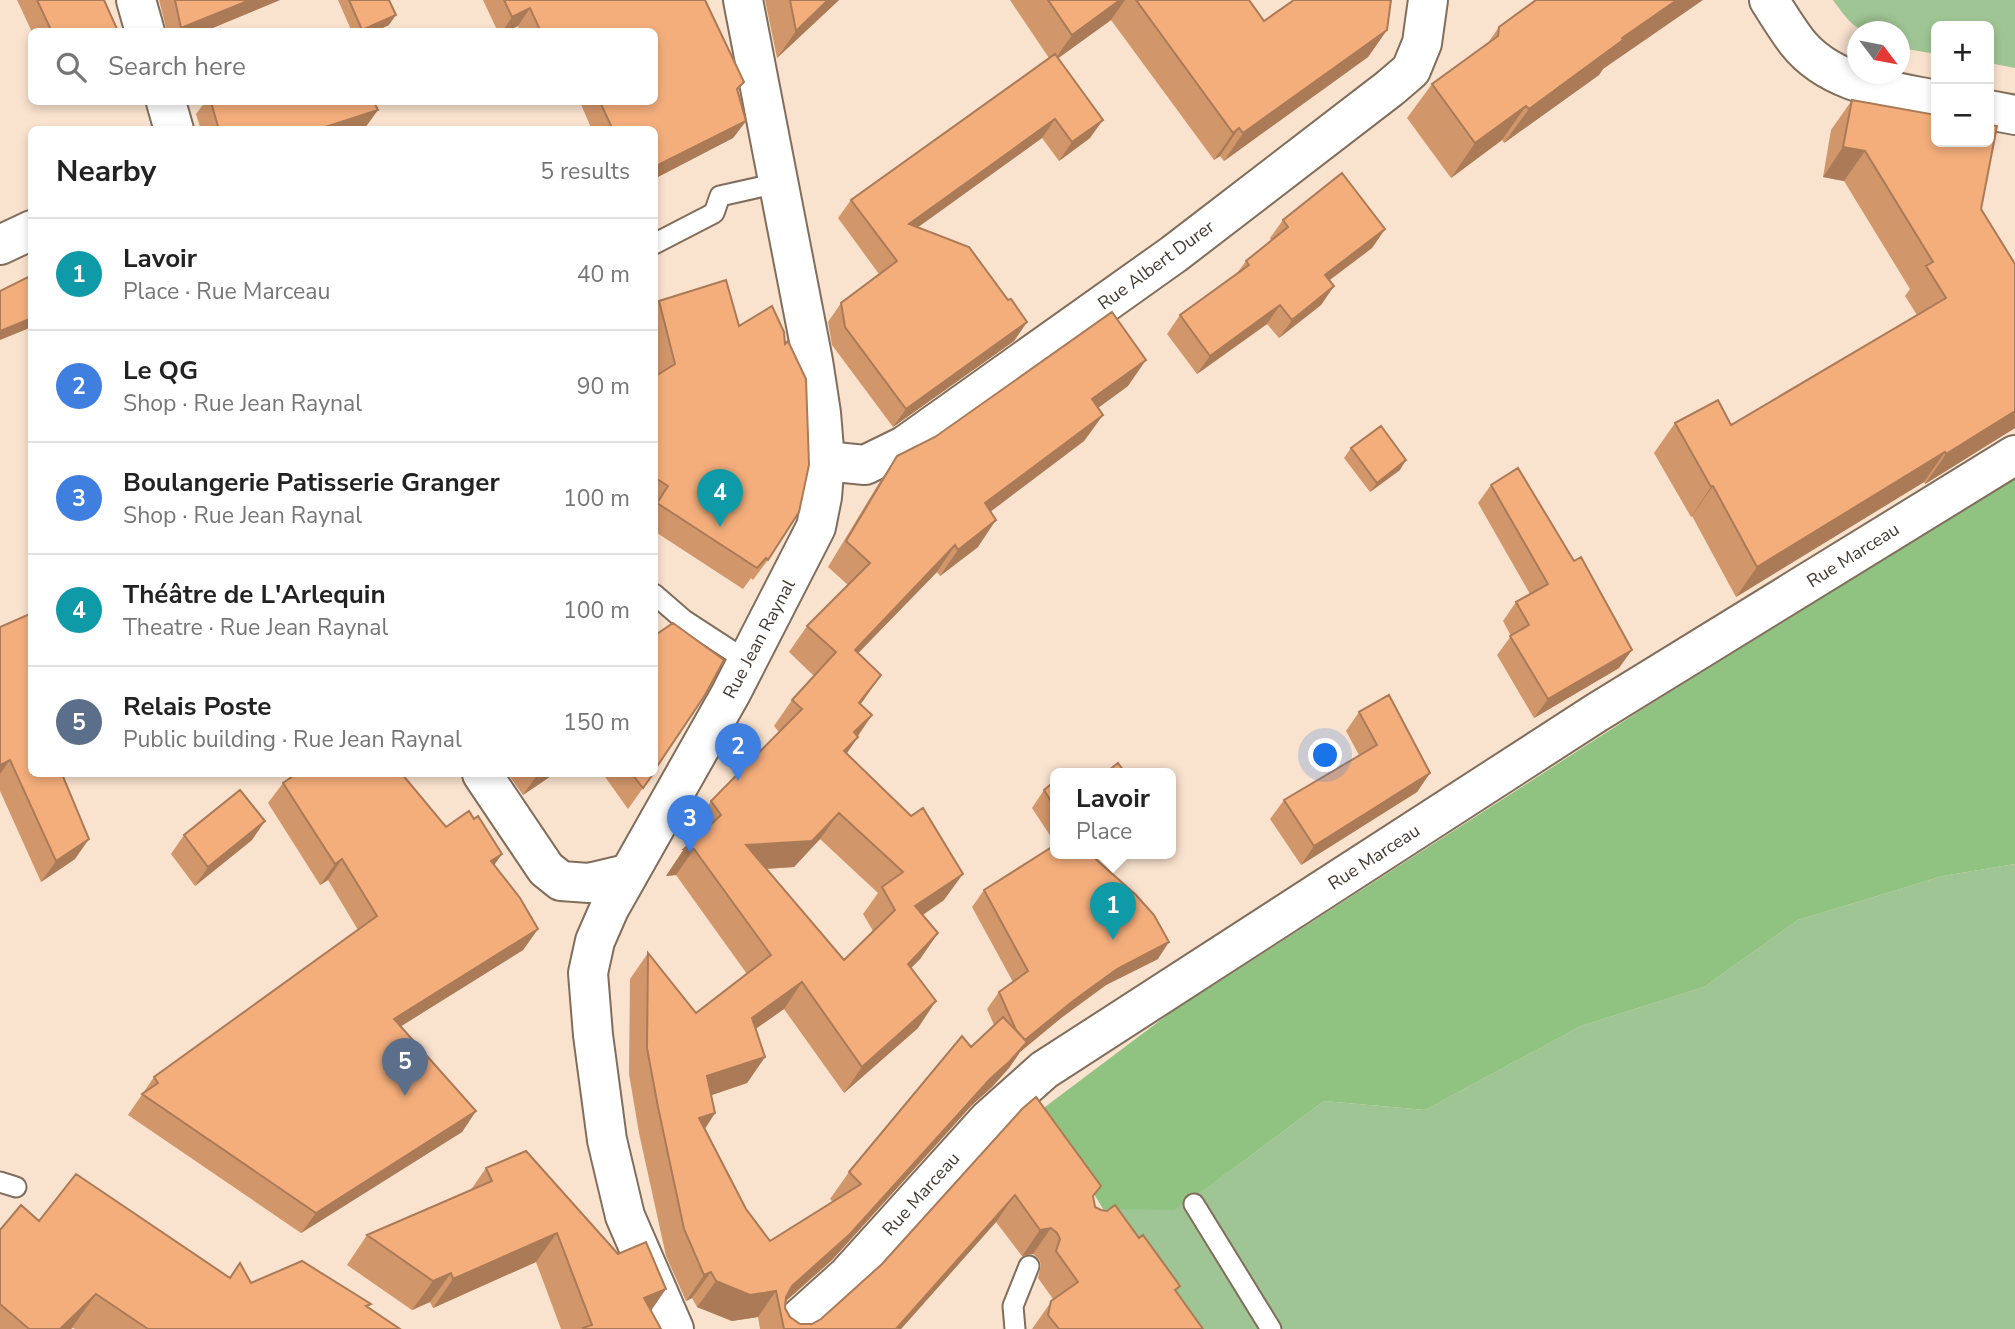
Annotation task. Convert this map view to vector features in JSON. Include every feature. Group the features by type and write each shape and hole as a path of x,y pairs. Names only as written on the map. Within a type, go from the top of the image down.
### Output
{"street":[{"path":"136,0 144,28"},
{"name":"Rue Jean Raynal","path":"674,1329 625,1216 607,1140 588,973 595,941 627,874 747,661 816,527 825,461 819,400 743,0"},
{"name":"Rue Albert Durer","path":"825,461 865,465 904,446 1174,254 1411,70 1422,43 1428,0"},
{"path":"1769,0 1798,43 1843,77 1873,87 1931,99"},
{"path":"167,105 173,126"},
{"path":"1994,111 2015,115"},
{"path":"0,244 28,231"},
{"name":"Rue Marceau","path":"788,1329 847,1276 988,1121 1044,1070 1596,713 2015,455"},
{"path":"484,777 547,869 561,881 589,883 627,874"}],"lane":[{"path":"658,242 714,213 720,196 778,183"},
{"path":"658,597 684,620 747,661"},
{"path":"1194,1204 1271,1329"},
{"path":"1015,1329 1013,1306 1029,1266"}],"green space":[{"path":"1833,0 2015,0 2015,68 1994,64 1994,21 1931,21 1931,53 1910,50 1910,21 1848,19"},
{"path":"2015,478 2015,864 1943,876 1798,920 1704,987 1581,1026 1425,1110 1324,1101 1174,1210 1103,1209 1085,1179 1033,1116 1170,1013 1646,707"},
{"path":"2015,864 2015,1329 1188,1329 1103,1209 1174,1209 1324,1101 1425,1110 1581,1026 1704,987 1798,920 1943,876"}],"building":[{"path":"37,0 104,0 117,28 50,28"},
{"path":"175,0 250,0 181,28"},
{"path":"349,0 389,0 396,15 361,28"},
{"path":"504,0 705,0 744,82 737,89 746,121 658,165 658,126 611,126 601,105 658,105 658,28 539,28 530,8 512,17"},
{"path":"790,0 828,0 796,31"},
{"path":"1048,0 1120,0 1072,35"},
{"path":"1136,0 1249,0 1264,21 1294,0 1391,0 1387,30 1243,133 1239,128 1233,133"},
{"path":"1536,0 1677,0 1529,109 1526,106 1475,143 1432,84 1498,36 1499,27"},
{"path":"1055,54 1103,120 1072,142 1055,119 909,224 969,247 1027,322 906,409 845,327 841,303 897,261 851,200"},
{"path":"1852,100 1931,114 1931,147 1993,147 1981,209 2015,264 2015,411 1757,567 1675,423 1718,400 1731,425 1946,298 1926,266 1933,262 1865,151 1843,147"},
{"path":"212,105 376,105 378,110 328,126 218,126"},
{"path":"1342,173 1385,229 1325,275 1334,286 1292,320 1280,305 1210,356 1180,315 1249,265 1246,261 1288,227 1283,220"},
{"path":"28,277 28,320 0,331 0,291"},
{"path":"726,280 739,326 772,306 784,332 785,344 788,341 806,379 809,465 799,512 768,560 766,558 757,568 658,504 668,486 658,480 658,375 675,364 659,301"},
{"path":"1112,312 1146,360 1092,399 1103,415 985,503 996,520 958,550 955,545 855,650 881,675 859,703 872,715 854,732 858,737 844,751 911,816 923,808 963,874 915,906 938,933 908,964 936,1001 862,1067 802,982 752,1018 765,1057 707,1076 715,1113 699,1118 746,1209 770,1241 861,1184 849,1172 962,1036 971,1047 1003,1017 1027,1042 990,1079 850,1234 792,1286 786,1297 785,1308 790,1317 800,1324 812,1324 821,1319 882,1264 1022,1109 1036,1097 1101,1186 1093,1196 1095,1207 1107,1211 1115,1205 1139,1238 1143,1235 1180,1286 1175,1290 1203,1329 1059,1329 1048,1315 1051,1301 1078,1282 1056,1251 1060,1239 1057,1233 1051,1228 1040,1230 1015,1195 896,1329 784,1329 776,1291 750,1295 716,1281 711,1272 704,1275 684,1229 647,1048 648,953 696,1013 771,955 694,849 684,849 721,815 711,801 802,709 792,700 836,652 807,626 870,563 846,541 897,456 935,437","holes":["839,813 903,872 882,887 895,910 844,960 746,845 812,841"]},
{"path":"1381,426 1406,460 1377,483 1351,448"},
{"path":"1518,468 1574,561 1581,557 1632,650 1548,699 1510,636 1529,625 1516,602 1548,584 1491,485"},
{"path":"28,615 28,777 63,777 89,839 56,861 10,760 0,765 0,627"},
{"path":"673,623 724,660 705,695 658,765 658,633"},
{"path":"1389,695 1430,773 1314,846 1284,800 1377,745 1359,712"},
{"path":"292,777 404,777 446,827 469,811 474,819 478,816 502,854 491,861 520,898 538,929 394,1019 476,1111 316,1213 142,1094 158,1083 154,1077 377,916 342,859 335,864 283,783"},
{"path":"634,777 651,777 643,788"},
{"path":"1050,785 1050,800 1044,790"},
{"path":"240,790 265,821 208,867 184,835"},
{"path":"1050,848 1050,859 1096,859 1154,915 1169,942 1117,969 1025,1040 1016,1030 999,992 1028,971 984,890"},
{"path":"526,1151 618,1254 646,1242 666,1289 644,1298 661,1329 584,1329 592,1325 557,1233 453,1279 451,1273 433,1281 367,1235 492,1181 486,1168"},
{"path":"76,1174 230,1278 240,1263 251,1283 302,1261 371,1304 366,1306 400,1329 148,1329 96,1294 60,1329 29,1329 0,1304 0,1230 21,1205 39,1221"}],"place":[{"name":"Théâtre de L'Arlequin","path":"720,527"},
{"name":"Le QG","path":"738,781"},
{"name":"Boulangerie Patisserie Granger","path":"690,853"},
{"name":"Lavoir","path":"1113,940"},
{"name":"Relais Poste","path":"405,1096"}]}
